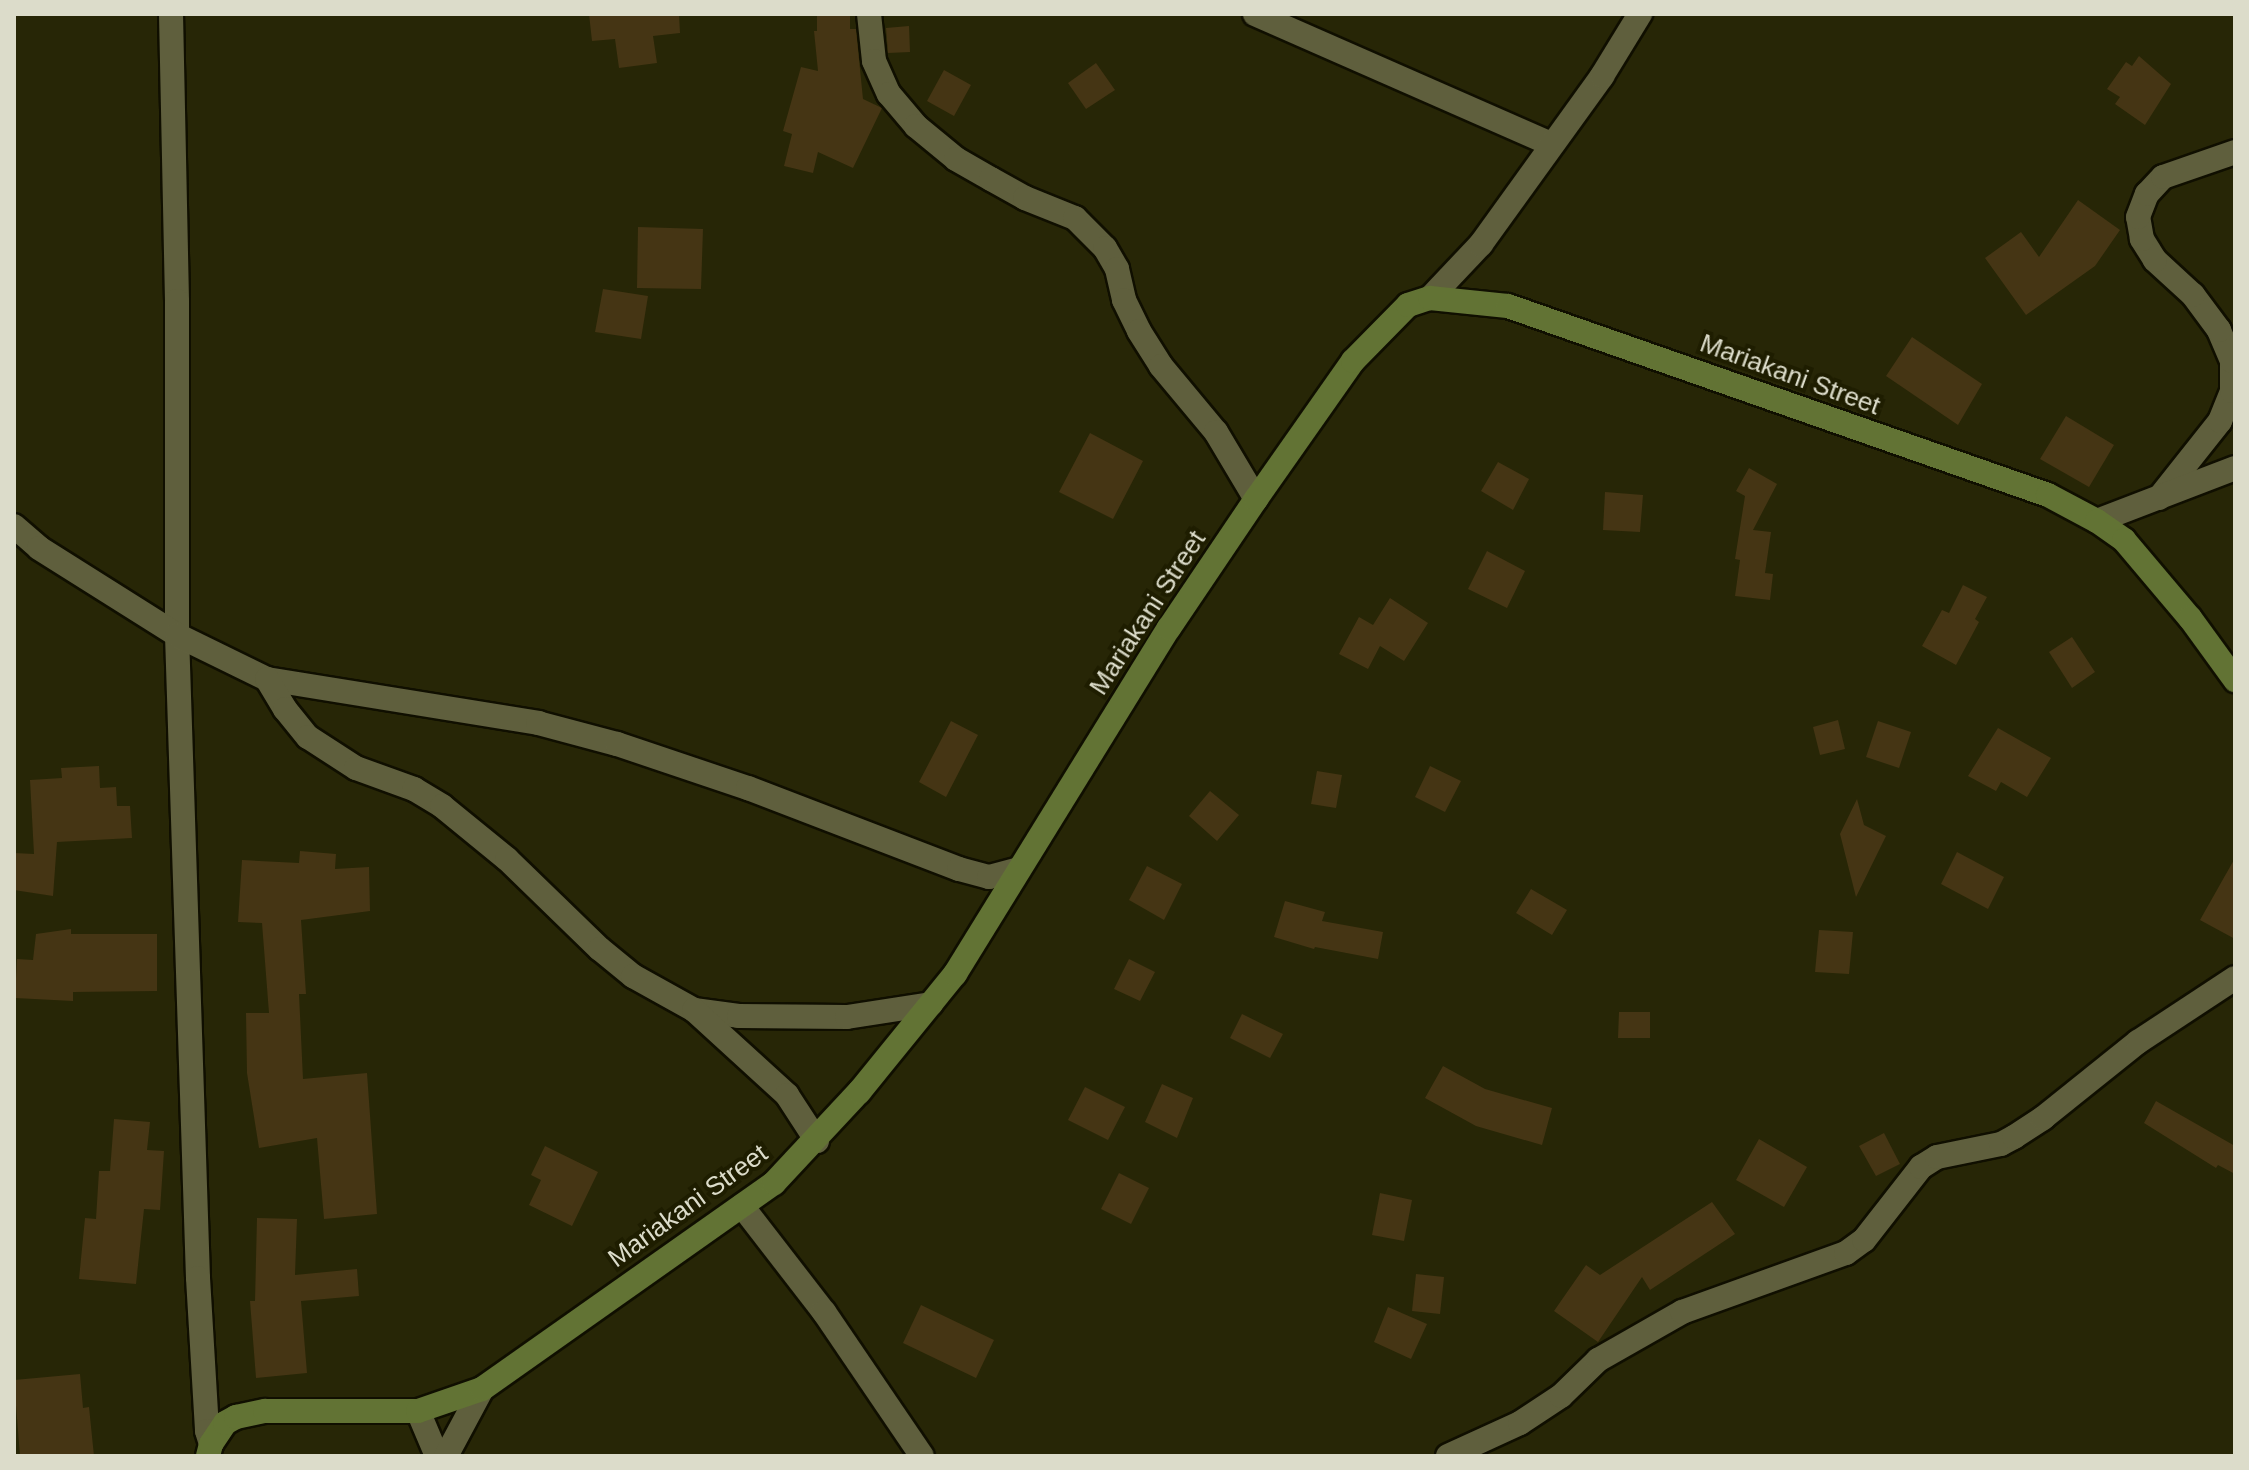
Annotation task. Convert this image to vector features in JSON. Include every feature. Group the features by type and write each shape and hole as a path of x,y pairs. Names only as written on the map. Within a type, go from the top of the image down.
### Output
{"street":[{"path":"171,14 177,635 198,1169 198,1278 210,1450"},
{"path":"869,14 874,61 889,94 916,126 956,159 1025,198 1075,218 1105,248 1117,269 1124,300 1139,331 1161,366 1216,432 1256,499"},
{"path":"1255,14 1551,144"},
{"path":"1430,298 1481,244 1602,76 1640,14"},
{"path":"2159,498 2220,421 2232,391 2232,361 2219,330 2193,295 2155,260 2142,239 2138,217 2147,194 2163,177 2235,152"},
{"name":"Mariakani Street","path":"210,1450 225,1423 236,1417 265,1411 418,1411 482,1389 579,1317 774,1183 817,1141 955,974 1169,628 1256,499 1353,361 1408,305 1430,298 1508,306 2034,490 2097,521 2124,540 2160,580 2235,680"},
{"path":"2097,521 2235,468"},
{"path":"14,526 39,548 177,635 267,679 538,723 617,744 748,788 959,869 989,877 1019,869"},
{"path":"267,679 285,709 308,737 356,768 414,789 442,806 507,859 633,976 694,1010 787,1095 817,1141"},
{"path":"1448,1456 1520,1423 1561,1396 1598,1360 1682,1312 1846,1253 1864,1240 1921,1167 1937,1157 2001,1144 2014,1137 2043,1118 2150,1033 2235,978"},
{"path":"694,1010 739,1016 847,1017 931,1004"},
{"path":"742,1206 824,1312 922,1456"},
{"path":"446,1456 482,1389"},
{"path":"418,1411 437,1456"},
{"path":"895,1456 906,1433"}],"building":[{"path":"589,14 679,14 680,33 653,36 657,63 619,68 615,39 592,41"},
{"path":"817,14 850,14 850,29 856,29 863,99 882,108 853,168 818,152 813,173 784,166 792,134 783,131 801,67 818,71 814,31 817,31"},
{"path":"909,26 910,52 888,53 886,28"},
{"path":"2139,56 2171,84 2145,125 2115,104 2120,97 2107,89 2126,62 2132,66"},
{"path":"1096,63 1115,90 1086,109 1068,83"},
{"path":"944,70 971,85 954,116 927,101"},
{"path":"2078,200 2120,230 2095,266 2026,315 1985,258 2021,232 2039,257"},
{"path":"638,227 703,229 701,289 637,288"},
{"path":"603,289 648,296 641,339 595,332"},
{"path":"1912,337 1982,384 1958,425 1886,376"},
{"path":"2066,416 2114,445 2089,487 2040,459"},
{"path":"1090,433 1143,461 1113,519 1059,492"},
{"path":"1498,462 1529,479 1513,510 1481,491"},
{"path":"1749,468 1777,484 1753,530 1771,532 1765,573 1773,574 1770,600 1735,596 1740,560 1735,559 1745,496 1736,491"},
{"path":"1605,492 1643,495 1640,532 1603,530"},
{"path":"1487,551 1525,571 1507,608 1468,589"},
{"path":"1963,585 1987,597 1975,619 1979,622 1956,665 1922,646 1942,610 1949,613"},
{"path":"1390,598 1428,623 1404,661 1380,646 1368,669 1339,654 1359,617 1373,625"},
{"path":"2072,637 2095,672 2072,688 2049,652"},
{"path":"1838,720 1845,749 1820,755 1813,727"},
{"path":"951,721 978,735 946,797 919,782"},
{"path":"1878,721 1911,732 1899,768 1866,757"},
{"path":"1998,728 2051,758 2027,797 2001,782 1996,791 1968,776"},
{"path":"99,766 100,788 116,787 117,806 130,806 132,838 57,842 53,896 14,890 14,853 34,854 30,780 62,778 61,768"},
{"path":"1430,766 1461,781 1445,812 1415,797"},
{"path":"1317,771 1342,775 1336,808 1311,804"},
{"path":"1210,791 1239,815 1217,841 1189,816"},
{"path":"1857,799 1864,825 1886,836 1856,897 1840,834"},
{"path":"300,851 336,854 335,869 369,867 370,911 301,920 306,994 299,994 303,1079 367,1073 377,1214 324,1219 317,1138 259,1148 247,1073 246,1013 269,1013 262,923 238,922 242,860 299,863"},
{"path":"1957,852 2004,877 1988,909 1941,884"},
{"path":"2235,858 2235,939 2200,920"},
{"path":"1147,866 1182,884 1164,920 1129,900"},
{"path":"1531,889 1567,910 1552,935 1516,913"},
{"path":"1285,901 1325,912 1322,921 1383,932 1378,959 1314,949 1274,937"},
{"path":"71,929 71,934 157,934 157,991 73,992 73,1001 15,998 17,959 33,960 36,934"},
{"path":"1819,930 1853,932 1849,974 1815,972"},
{"path":"1129,959 1155,972 1140,1001 1114,989"},
{"path":"1619,1012 1650,1012 1650,1038 1618,1038"},
{"path":"1242,1014 1283,1034 1270,1058 1230,1038"},
{"path":"1443,1066 1485,1089 1552,1108 1542,1145 1476,1126 1425,1098"},
{"path":"1162,1084 1193,1098 1177,1138 1145,1122"},
{"path":"1085,1087 1125,1107 1108,1140 1068,1120"},
{"path":"2156,1101 2235,1146 2235,1174 2218,1165 2216,1168 2144,1123"},
{"path":"114,1119 150,1122 147,1150 164,1151 160,1210 144,1209 136,1284 79,1279 85,1218 96,1219 99,1171 110,1171"},
{"path":"1884,1133 1900,1164 1876,1176 1859,1146"},
{"path":"1759,1139 1807,1167 1784,1207 1736,1180"},
{"path":"545,1146 598,1172 572,1226 529,1205 541,1180 531,1175"},
{"path":"1119,1173 1149,1188 1131,1224 1101,1209"},
{"path":"1380,1193 1412,1200 1404,1241 1372,1235"},
{"path":"1712,1202 1735,1234 1650,1290 1642,1277 1598,1342 1554,1311 1586,1265 1600,1275"},
{"path":"257,1218 297,1219 295,1275 357,1269 359,1296 301,1301 307,1373 256,1378 250,1301 255,1301"},
{"path":"1416,1274 1444,1277 1440,1314 1412,1311"},
{"path":"921,1305 994,1340 976,1378 903,1343"},
{"path":"1388,1307 1427,1324 1411,1359 1374,1342"},
{"path":"80,1374 83,1408 89,1407 94,1456 20,1456 14,1380"}]}
